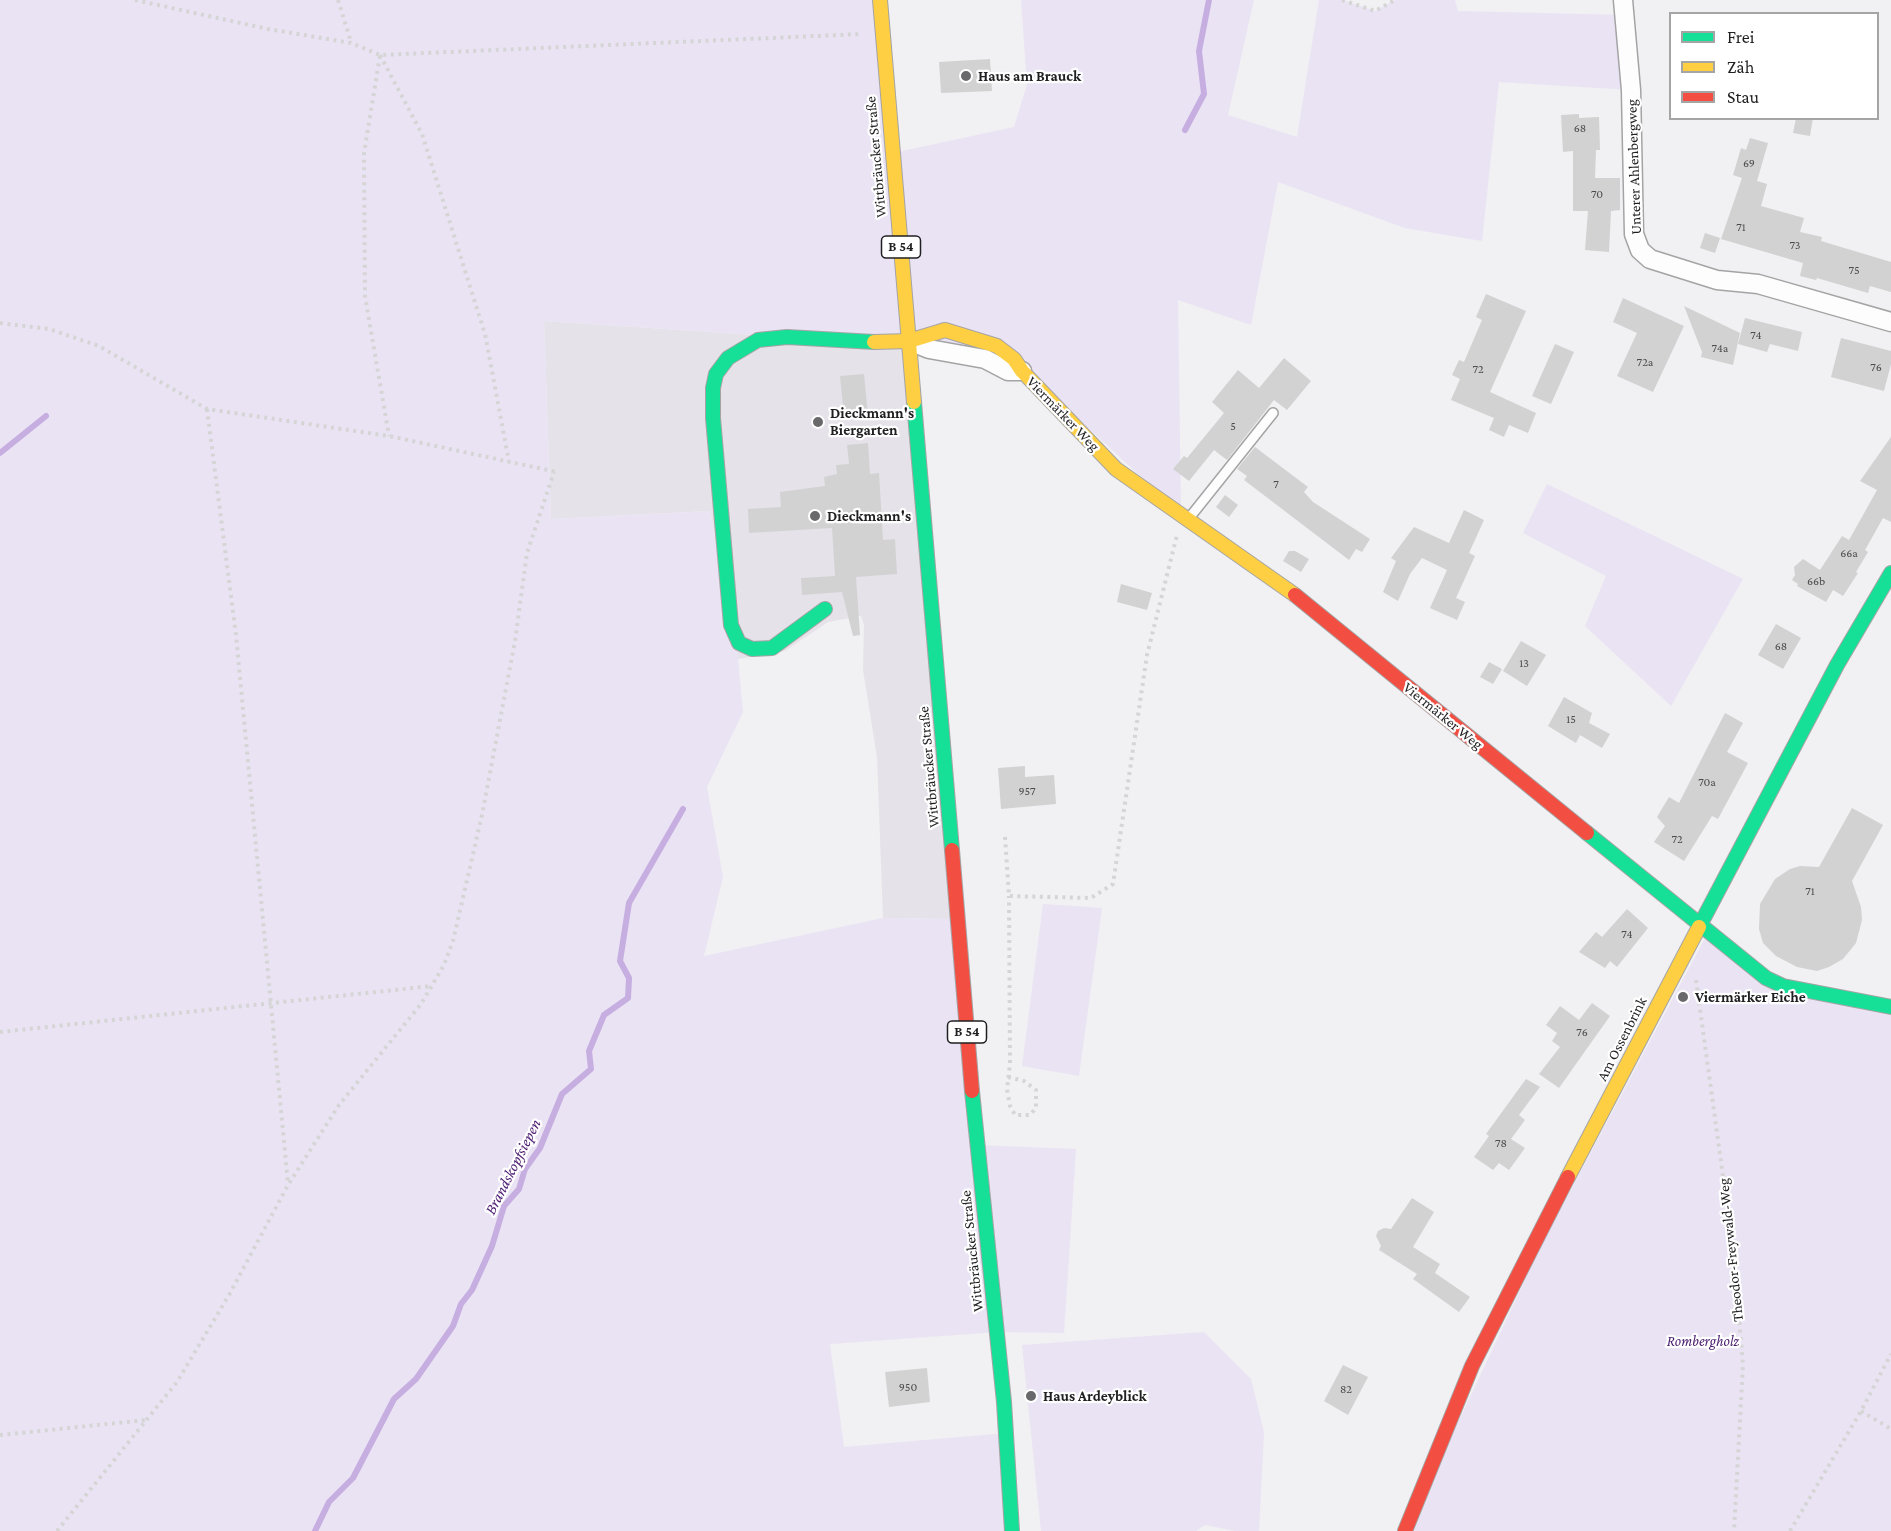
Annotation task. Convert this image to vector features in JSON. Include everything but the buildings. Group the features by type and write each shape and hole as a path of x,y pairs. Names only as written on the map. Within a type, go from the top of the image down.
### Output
{"street":[{"name":"Wittbräucker Straße","path":"880,0 977,1146 1002,1379 1012,1531"},
{"name":"Unterer Ahlenbergweg","path":"1623,0 1631,90 1634,234 1640,250 1650,259 1718,280 1758,284 1891,322"},
{"name":"Viermärker Weg","path":"825,609 771,648 752,649 739,643 731,625 716,487 717,445 713,418 713,388 716,374 728,358 758,340 787,337 849,342 909,341 928,349 985,359 1008,370 1022,371 1116,469 1276,580 1775,983 1891,1007"},
{"name":"Am Ossenbrink","path":"1405,1531 1472,1366 1536,1236 1648,1028 1699,923 1837,665 1891,573"}],"lane":[{"path":"1185,516 1273,414"},
{"path":"700,446 717,445"}],"path":[{"path":"135,0 268,29 351,43 380,55 882,33"},
{"path":"338,0 351,43"},
{"path":"1342,0 1375,11 1395,0"},
{"path":"380,55 364,153 365,296 389,436"},
{"path":"380,55 422,134 485,334 509,462"},
{"path":"0,323 49,329 99,346 207,409 389,436 555,472 527,553 511,664 482,815 453,941 433,986 339,1106 288,1185 229,1295 177,1382 57,1531"},
{"path":"207,409 236,635 288,1185"},
{"path":"1009,896 1091,898 1113,884 1147,655 1185,516"},
{"path":"1005,837 1009,896 1008,1077 1010,1106 1015,1115 1030,1115 1036,1108 1036,1090 1024,1081 1008,1077"},
{"path":"0,1032 433,986"},
{"name":"Theodor-Freywald-Weg","path":"1701,1005 1730,1227 1743,1365 1734,1531"},
{"path":"1790,1531 1861,1411 1891,1354"},
{"path":"1861,1411 1891,1429"},
{"path":"0,1436 148,1419"}],"shaded area":[{"path":"544,321 787,337 909,341 957,919 883,918 877,757 863,670 864,625 861,616 828,622 785,651 738,659 710,511 551,519"}],"green space":[{"path":"0,0 880,0 893,153 1014,127 1027,85 1021,0 1254,0 1228,115 1297,137 1319,0 1342,0 1375,11 1395,0 1455,0 1458,11 1624,15 1631,90 1499,82 1482,241 1405,228 1278,182 1251,325 1178,300 1181,514 1014,359 787,337 544,321 551,519 710,511 738,659 743,712 707,787 723,877 704,956 883,918 957,919 977,1145 1076,1149 1064,1333 998,1332 830,1344 844,1447 1006,1433 1012,1531 0,1531"},
{"path":"1547,484 1743,579 1671,706 1585,626 1606,576 1523,533"},
{"path":"1043,904 1102,908 1079,1076 1022,1066"},
{"name":"Rombergholz","path":"1705,938 1786,984 1891,1014 1891,1531 1414,1531 1455,1429 1542,1244"},
{"path":"1204,1332 1251,1379 1264,1432 1259,1531 1235,1531 1205,1525 1196,1531 1041,1531 1022,1345"}],"waterway":[{"path":"1185,130 1204,94 1199,51 1209,0"},
{"path":"0,453 46,416"},
{"name":"Brandskopfsiepen","path":"315,1531 329,1502 353,1478 394,1399 416,1379 453,1326 461,1304 472,1290 492,1246 504,1206 519,1189 525,1169 540,1148 562,1094 591,1069 589,1051 604,1015 628,998 629,978 620,961 629,903 683,809"}],"traffic: fast":[{"path":"825,609 772,648 752,649 739,643 731,625 713,418 713,388 716,374 728,358 758,340 787,337 874,342"},
{"path":"914,402 952,850"},
{"path":"1699,927 1837,665 1891,573"},
{"path":"1587,833 1766,978 1783,986 1891,1007"},
{"path":"972,1091 1004,1402 1012,1531"}],"traffic: slow":[{"path":"880,0 914,402"},
{"path":"874,342 909,341 945,330 997,346 1014,359 1022,371 1116,469 1295,595"},
{"path":"1568,1177 1699,927"}],"traffic: jam":[{"path":"1295,595 1587,833"},
{"path":"952,850 972,1091"},
{"path":"1405,1531 1472,1366 1568,1177"}],"place":[{"name":"Haus am Brauck","path":"966,76"},
{"name":"Dieckmann's Biergarten","path":"818,422"},
{"name":"Dieckmann's","path":"815,516"},
{"name":"Viermärker Eiche","path":"1683,997"},
{"name":"Haus Ardeyblick","path":"1031,1396"}]}
